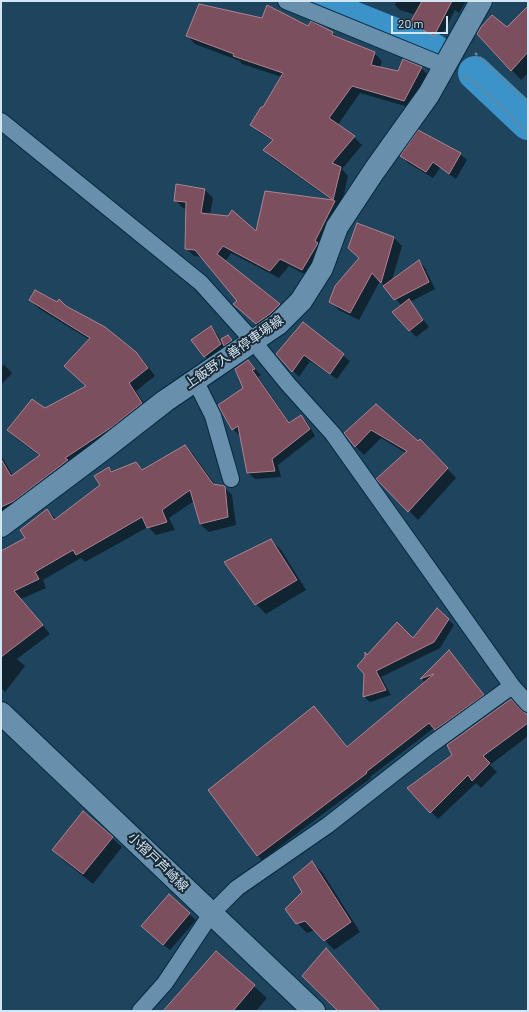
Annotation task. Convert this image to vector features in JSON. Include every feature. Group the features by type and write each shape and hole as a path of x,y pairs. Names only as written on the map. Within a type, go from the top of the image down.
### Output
{"main road":[{"name":"上飯野入善停車場線","path":"1,526 101,452 164,400 278,324 301,302 322,268 337,227 374,171 425,100 481,1"},
{"name":"小摺戸芦崎線","path":"1,712 314,1011"}],"street":[{"path":"286,1 445,66"},
{"path":"1,121 201,283 333,434 512,686 528,704"},
{"path":"195,380 213,416 231,479"},
{"path":"140,1011 165,983 211,914 237,888 328,825 429,746 512,686"}],"path":[{"path":"460,39 528,103"},
{"path":"445,66 474,81 528,133"}],"building":[{"path":"422,1 452,1 434,36 410,23"},
{"path":"199,4 262,18 267,5 308,26 311,21 333,32 332,35 375,52 371,65 398,71 403,59 422,67 404,101 352,86 329,118 355,136 332,163 341,167 333,200 263,150 273,140 250,125 261,107 263,107 283,73 233,56 234,54 186,36"},
{"path":"528,6 528,52 511,71 477,34 492,15 507,27"},
{"path":"418,130 461,153 449,174 433,162 426,172 400,156"},
{"path":"176,184 205,189 201,213 228,216 232,210 256,231 265,191 335,201 315,241 318,243 302,270 280,259 270,271 223,246 217,254 280,304 270,314 256,324 233,304 237,301 195,250 185,249 186,202 174,201"},
{"path":"357,223 394,237 381,283 372,273 350,313 329,302 335,286 359,258 348,248"},
{"path":"419,260 429,282 394,300 383,286"},
{"path":"35,290 57,302 59,299 66,306 105,327 136,352 148,368 129,383 142,403 112,427 65,458 68,460 14,501 1,507 1,459 11,476 40,455 7,430 32,399 45,408 86,386 64,366 90,338 29,300"},
{"path":"409,299 423,320 409,331 392,312"},
{"path":"303,322 344,354 330,374 304,355 292,372 276,354"},
{"path":"211,326 221,344 204,357 191,340"},
{"path":"228,335 232,340 224,346 221,339"},
{"path":"248,360 255,369 252,370 289,423 301,415 310,429 272,459 275,471 247,473 238,426 232,430 218,405 243,388 235,369"},
{"path":"376,404 418,441 420,439 448,468 408,512 376,479 407,451 371,430 355,447 344,433"},
{"path":"185,445 213,484 225,486 228,517 200,524 190,490 162,510 167,522 147,528 142,517 76,555 73,550 35,572 39,579 14,591 43,625 1,657 1,551 25,538 20,530 47,509 54,520 100,485 94,476 109,467 111,472 136,462 142,470"},
{"path":"271,539 297,580 255,605 224,562"},
{"path":"437,608 449,619 434,642 376,671 386,690 363,697 364,674 357,666 365,657 365,652 367,655 397,622 413,638"},
{"path":"449,650 484,695 435,730 429,723 366,772 367,773 257,856 208,790 314,706 347,747 434,674 420,679"},
{"path":"511,699 528,715 528,723 483,756 490,763 472,781 468,775 430,813 407,788 452,755 447,745"},
{"path":"83,811 113,837 83,874 52,850"},
{"path":"312,861 351,922 324,941 305,921 296,924 285,909 302,892 293,877"},
{"path":"169,894 190,913 163,945 141,926"},
{"path":"326,948 380,1011 338,1011 302,976"},
{"path":"216,951 255,985 233,1011 163,1011"}],"waterway":[{"path":"310,1 433,50"},
{"path":"475,73 528,123"}]}
